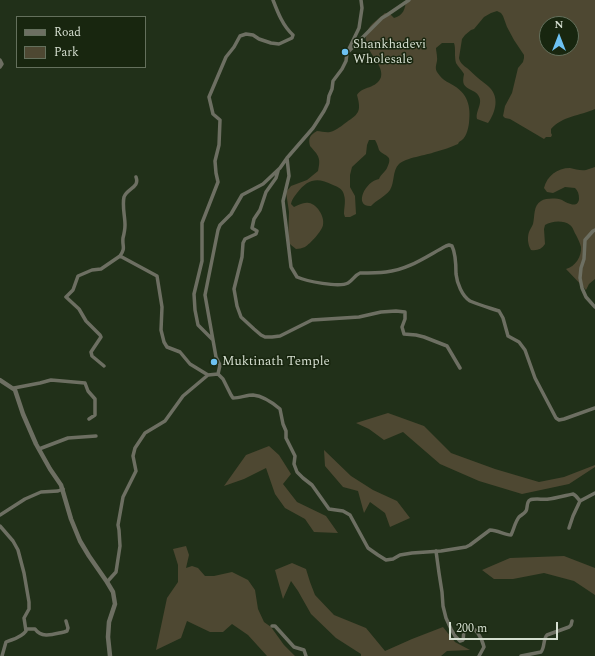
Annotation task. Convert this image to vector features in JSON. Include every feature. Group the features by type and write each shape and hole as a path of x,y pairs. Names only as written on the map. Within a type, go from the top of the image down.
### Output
{"street":[{"path":"212,340 198,325 194,294 202,261 202,223 218,182 215,161 219,145 220,120 213,114 209,97 226,57 240,36 246,34 253,35 259,39 279,44 292,38 293,35 288,30 273,0"},
{"path":"218,374 220,365 216,357 212,340 205,296 220,224 231,214 242,195 263,184 280,168 313,128 324,111 328,103 333,81 346,61 347,53 359,28 362,8 361,0"},
{"path":"347,53 382,18 410,0"},
{"path":"0,60 2,64 0,67"},
{"path":"287,158 288,176 283,206 291,267 297,277 332,285 340,285 347,283 360,273 398,270 421,261 446,246 452,246 457,278 465,296 469,300 499,311 503,318 508,336 518,342 525,350 537,382 556,418 559,420 564,419 595,408"},
{"path":"280,168 276,178 266,192 260,210 254,219 252,228 257,231 256,234 245,239 243,243 242,257 234,289 237,306 241,316 261,335 265,337 272,337 280,336 312,320 353,318 396,310 405,312 405,319 402,327 404,334 424,337 447,346 460,368"},
{"path":"104,366 92,356 91,352 101,337 100,335 86,321 80,309 66,297 73,290 78,276 92,270 101,269 120,256 124,246 124,199 126,193 137,183 136,177"},
{"path":"595,230 585,240 584,259 580,278 586,297 595,307"},
{"path":"120,256 157,276 162,307 161,330 164,342 167,347 180,352 190,364 208,375"},
{"path":"107,582 116,572 120,546 118,525 123,497 136,471 133,456 135,448 145,432 165,421 183,396 208,375 218,374"},
{"path":"218,374 223,379 233,398 252,395 259,396 280,409 288,445 295,456 294,464 297,472 312,485 329,509 350,515 368,548 386,560 393,559 400,555 458,548 470,545 490,530 511,535 519,517 525,513 531,499 546,500 572,494 575,495 580,501"},
{"path":"0,380 14,388 51,380 85,383 88,391 95,399 95,415 88,419"},
{"path":"14,388 33,437 50,469 61,485 71,519 80,540 107,582 114,596 115,604 109,622 108,638 110,656"},
{"path":"39,449 68,438 96,436"},
{"path":"0,515 25,499 41,492 58,491 62,489"},
{"path":"570,528 573,516 580,501 595,493"},
{"path":"0,526 13,541 18,550 29,602 29,609 24,618 26,631 23,635 6,642 2,656"},
{"path":"436,551 442,592 442,606 446,618 455,636 460,641 463,640 463,631 465,627 469,626 473,628 480,637 484,647 479,656"},
{"path":"26,629 35,629 37,632 46,635 64,632 67,631 68,628 66,621"},
{"path":"521,656 542,652 544,649 545,637 569,627 572,621"},
{"path":"272,626 275,626 294,647 304,650 306,656"}],"green space":[{"path":"406,0 595,0 595,109 560,121 551,129 551,137 546,137 544,139 510,119 505,118 503,116 505,106 512,93 518,68 523,62 524,55 514,40 501,13 497,11 491,13 484,17 474,29 462,39 459,58 462,64 488,86 494,94 496,104 495,109 488,123 477,119 480,98 477,93 467,88 464,84 464,74 456,63 454,43 442,43 436,48 436,70 443,79 457,88 467,100 469,106 469,117 465,137 458,144 411,158 399,164 395,170 393,184 390,190 386,195 371,206 366,205 363,202 363,194 369,184 379,179 387,168 389,158 379,150 375,140 369,140 366,154 352,167 350,175 350,187 355,196 356,214 350,217 345,217 345,200 343,191 327,182 317,180 309,182 301,188 294,197 291,204 294,207 305,203 312,204 320,211 323,218 323,225 316,237 305,247 296,249 288,242 289,212 286,192 291,186 307,180 318,171 319,160 310,146 310,137 317,131 328,132 336,130 356,115 359,109 357,95 362,90 376,84 381,77 379,66 366,41 366,35 369,28 385,13 390,14 394,18 400,15 404,9"},
{"path":"595,167 595,279 589,284 586,290 566,269 575,264 581,250 580,242 571,226 564,222 545,225 545,244 537,250 531,250 528,237 529,231 533,224 535,208 538,203 546,199 562,200 574,205 578,202 579,194 575,188 565,187 553,193 547,192 544,188 550,176 565,168 586,170"},
{"path":"388,413 424,426 451,453 495,469 539,482 564,477 595,465 595,467 569,484 522,494 479,481 440,464 403,432 384,440 369,429 356,423"},
{"path":"269,446 279,455 291,474 283,484 297,502 326,516 338,533 314,532 305,519 285,508 275,494 266,468 244,479 224,486 246,455"},
{"path":"324,450 351,476 373,490 397,501 410,518 390,527 385,513 370,502 364,513 358,491 343,487 325,466"},
{"path":"186,546 189,555 186,568 192,566 198,568 205,576 214,576 232,572 248,580 255,590 258,609 264,622 271,627 284,645 295,656 267,656 248,635 232,624 223,632 210,632 187,621 181,638 156,650 167,598 178,582 178,565 173,549"},
{"path":"564,556 595,568 595,595 574,581 544,573 513,579 494,579 482,570 510,558"},
{"path":"292,563 306,569 315,595 334,615 366,628 385,651 443,627 455,642 470,650 447,651 441,656 361,656 361,654 336,638 311,614 291,581 283,599 275,570"}],"place":[{"name":"Shankhadevi Wholesale","path":"345,52"},
{"name":"Muktinath Temple","path":"214,362"}]}
